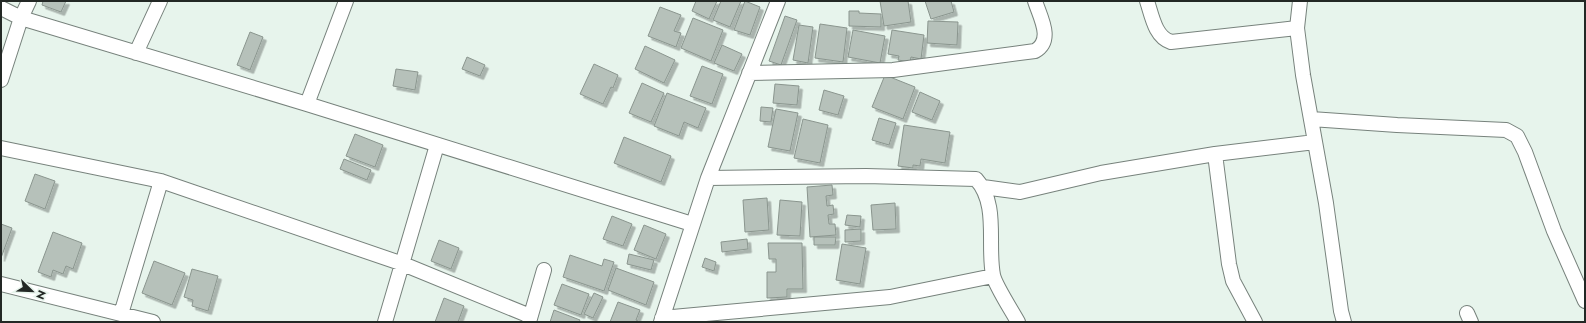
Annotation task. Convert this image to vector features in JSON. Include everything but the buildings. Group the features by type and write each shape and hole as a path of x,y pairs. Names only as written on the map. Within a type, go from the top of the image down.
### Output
{"street":[{"path":"1,80 21,18 29,1"},
{"path":"136,53 160,1"},
{"path":"307,104 346,1"},
{"path":"778,1 708,178 661,320 890,297 993,276"},
{"path":"749,73 893,70 1035,51 1043,43 1046,34 1035,1"},
{"path":"1147,1 1158,32 1163,40 1171,42 1297,28"},
{"path":"1300,1 1297,28 1326,203 1341,311 1344,322"},
{"path":"1,8 21,18 307,104 692,224"},
{"path":"1311,119 1506,130 1517,136 1554,231 1585,301"},
{"path":"983,187 1020,192 1101,173 1215,154 1315,142"},
{"path":"385,322 437,145"},
{"path":"1,148 161,181 403,264 530,319 544,270"},
{"path":"1215,154 1229,264 1233,281 1255,322"},
{"path":"708,178 866,176 976,179 983,187 989,206 993,276 1018,322"},
{"path":"121,314 161,181"},
{"path":"1,284 153,322"}]}
